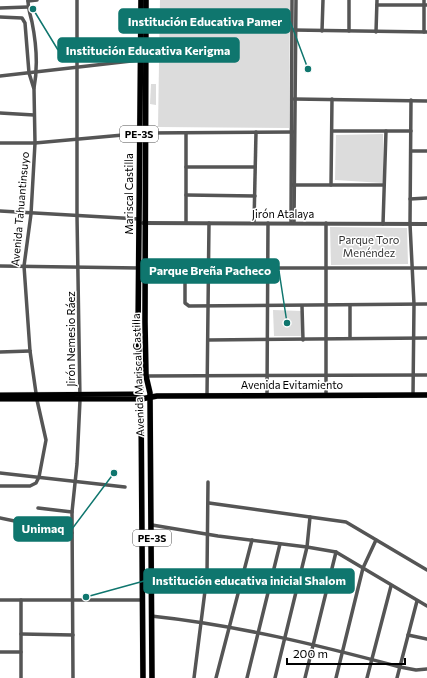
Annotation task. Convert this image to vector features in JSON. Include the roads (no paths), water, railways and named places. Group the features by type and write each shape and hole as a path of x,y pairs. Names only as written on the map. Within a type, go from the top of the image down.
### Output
{"highway":[{"name":"Mariscal Castilla","path":"138,268 142,134 140,60 141,0"},
{"name":"Avenida Mariscal Castilla","path":"146,0 142,134 146,268 146,376 150,396 152,678"},
{"name":"Avenida Mariscal Castilla","path":"138,268 138,354 141,396 141,600 143,678"},
{"name":"Avenida Evitamiento","path":"141,396 427,395"}],"main road":[{"name":"Avenida Evitamiento","path":"0,399 80,393 141,396"},
{"name":"Avenida Evitamiento","path":"0,395 80,400 141,396"}],"street":[{"path":"28,1 37,0"},
{"name":"Jirón Nemesio Ráez","path":"73,678 72,512 80,400 77,216 78,0"},
{"path":"292,0 294,99 293,132"},
{"path":"293,223 293,30 296,0"},
{"path":"322,31 323,0"},
{"path":"349,0 349,31"},
{"path":"293,30 425,32 426,5 424,0"},
{"name":"Avenida Tahuantinsuyo","path":"28,1 32,22 37,72 34,89 35,143 31,214 24,266 30,352 46,440 39,477"},
{"path":"376,32 377,2 426,5"},
{"path":"0,8 28,7"},
{"name":"Avenida Tahuantinsuyo","path":"0,17 15,16 22,18 25,23 29,73 34,89"},
{"path":"0,76 140,60"},
{"path":"294,99 427,101"},
{"path":"331,185 332,99"},
{"path":"411,100 410,224 415,338 413,395"},
{"path":"0,113 34,115"},
{"path":"332,131 411,131"},
{"path":"384,224 386,131"},
{"path":"254,223 256,132"},
{"path":"0,143 35,143 142,134 293,132"},
{"path":"186,133 186,223"},
{"path":"411,151 427,151"},
{"path":"186,167 255,167"},
{"path":"293,185 384,185"},
{"path":"186,195 254,196"},
{"path":"410,198 427,198"},
{"name":"Jirón Atalaya","path":"0,211 139,221 145,223 427,224"},
{"path":"207,396 209,223"},
{"path":"267,396 268,223"},
{"path":"326,223 326,395"},
{"path":"0,266 138,268 427,268"},
{"path":"185,268 186,305 326,306 427,304"},
{"path":"350,305 350,338"},
{"path":"302,306 303,340"},
{"path":"208,340 427,338"},
{"path":"0,352 30,352"},
{"path":"146,376 427,375"},
{"path":"0,473 125,487"},
{"path":"0,486 30,486 36,483 39,477"},
{"path":"194,678 208,575 208,482"},
{"path":"208,503 346,522 427,570"},
{"path":"38,508 72,512"},
{"path":"275,678 306,547 310,517"},
{"path":"0,518 72,533"},
{"path":"152,525 336,552 364,568 390,586 427,606"},
{"path":"216,678 252,540"},
{"path":"336,678 364,568 376,540"},
{"path":"247,678 280,544"},
{"path":"305,678 336,552"},
{"path":"367,678 390,586"},
{"path":"0,600 141,600"},
{"path":"21,600 21,678"},
{"path":"397,678 416,601"},
{"path":"151,616 202,621 230,626 285,638 400,667 416,670 427,669"},
{"path":"21,634 73,636"},
{"path":"408,635 427,639"},
{"path":"0,652 21,652"}],"place":[{"name":"Institución Educativa Kerigma","path":"33,9"},
{"name":"Institución Educativa Pamer","path":"308,69"},
{"name":"Parque Breña Pacheco","path":"287,323"},
{"name":"Unimaq","path":"114,473"},
{"name":"Institución educativa inicial Shalom","path":"86,597"}],"park label":[{"name":"Parque Toro Menéndez","path":"369,246"}]}
